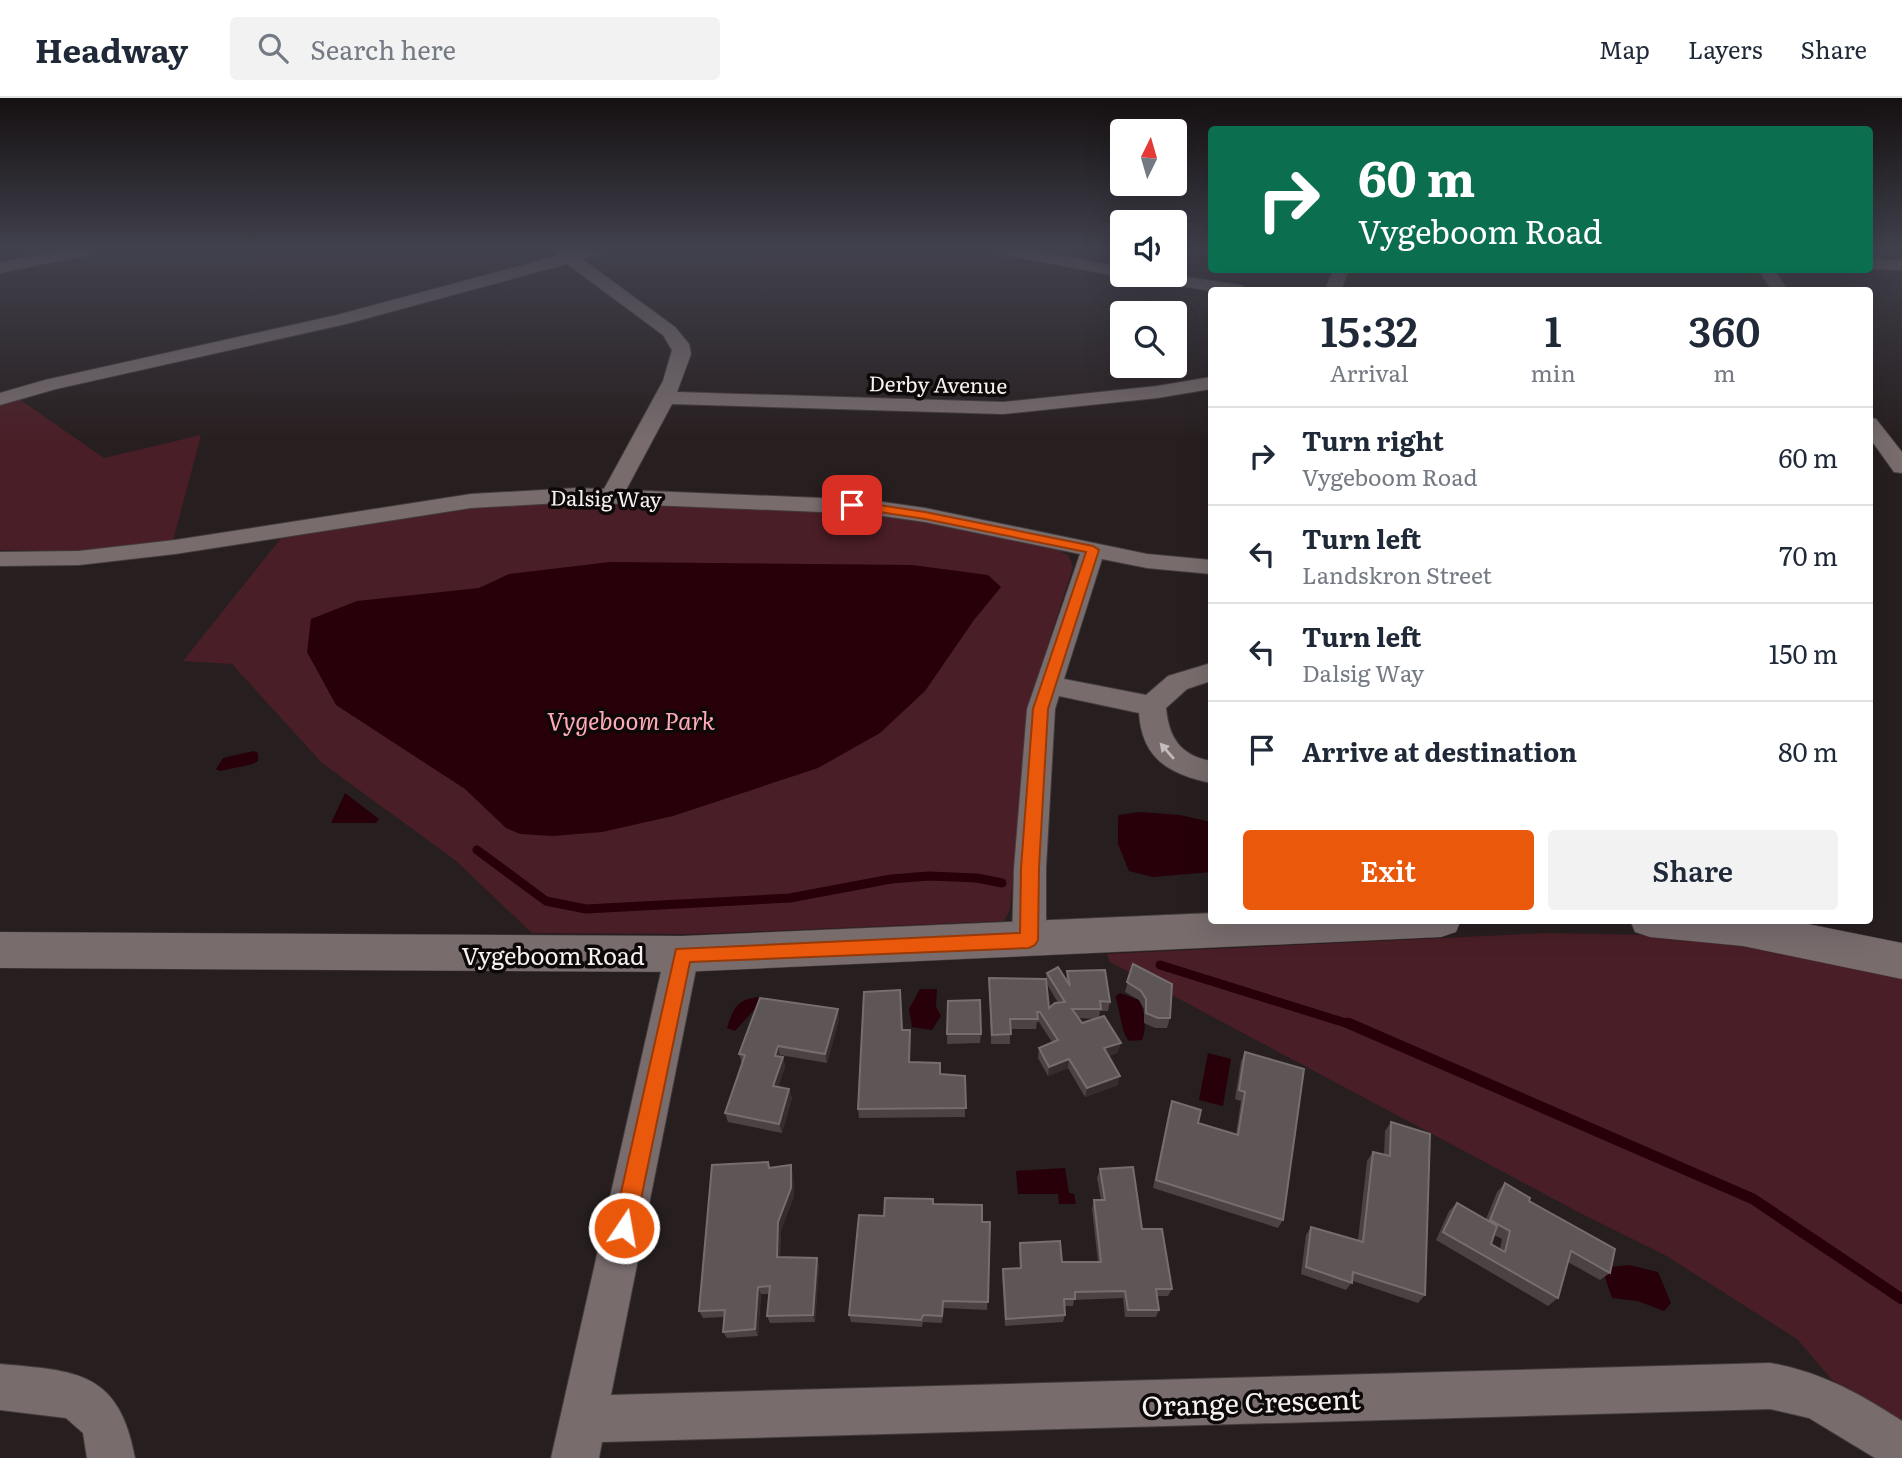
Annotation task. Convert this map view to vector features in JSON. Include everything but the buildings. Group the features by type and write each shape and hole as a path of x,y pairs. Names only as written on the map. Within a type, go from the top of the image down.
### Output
{"street":[{"path":"0,399 52,384 364,313"},
{"path":"612,496 681,362 682,352 678,341 643,313"},
{"name":"Derby Avenue","path":"664,398 1003,408 1157,392 1208,384"},
{"path":"1873,428 1902,467"},
{"name":"Dalsig Way","path":"0,559 57,560 175,547 494,499 539,495 869,507 1163,564 1208,566"},
{"path":"1029,940 1041,709 1093,550"},
{"path":"1208,672 1191,675 1173,683 1152,706 1153,724 1164,750 1182,764 1208,771"},
{"path":"1048,685 1152,706"},
{"name":"Vygeboom Road","path":"0,950 682,954 1359,924"},
{"path":"1685,924 1765,933 1902,961"},
{"path":"580,1439 682,954"},
{"name":"Orange Crescent","path":"580,1439 1770,1386 1790,1388 1821,1398 1902,1448"},
{"path":"0,1387 77,1397 92,1406 103,1419 109,1437 111,1458"}],"green space":[{"path":"19,399 104,458 201,435 173,541 72,551 0,550 0,404"},
{"name":"Vygeboom Park","path":"563,501 846,511 904,517 1058,550 1069,556 1073,567 1028,706 1010,909 1004,921 695,934 532,933 455,860 322,763 232,664 183,661 282,537 470,509"},
{"path":"1547,933 1649,935 1731,943 1902,975 1902,1423 1832,1380 1797,1339 1665,1255 1582,1214 1110,962 1107,954"}],"shaded area":[{"path":"610,562 912,565 988,575 1001,587 974,620 925,691 880,733 818,768 673,816 602,832 553,836 520,834 506,828 465,789 336,705 307,652 311,619 357,601 479,588 509,574"},
{"path":"254,751 258,753 258,761 253,764 220,771 216,769 223,758"},
{"path":"345,793 379,819 376,823 331,823"},
{"path":"1140,812 1180,815 1208,821 1208,872 1153,877 1129,871 1118,844 1119,815"},
{"path":"920,989 937,989 936,1007 941,1016 932,1030 912,1027 909,1009"},
{"path":"1120,993 1139,1000 1141,1004 1145,1025 1142,1040 1129,1041 1126,1037 1115,997"},
{"path":"765,997 766,1003 754,1010 735,1031 727,1028 732,1013 739,1004"},
{"path":"1208,1053 1231,1059 1223,1106 1199,1100"},
{"path":"1065,1168 1069,1193 1074,1194 1076,1204 1059,1204 1058,1194 1018,1194 1016,1171"},
{"path":"1629,1265 1658,1272 1671,1303 1664,1311 1638,1301 1612,1298 1602,1268"}],"waterway":[{"path":"477,850 546,901 586,909 790,898 891,879 929,876 977,878 1002,883"},
{"path":"1160,965 1352,1025"},
{"path":"1348,1023 1753,1199 1902,1299"}],"route":[{"path":"624,1228 682,954 1029,940 1030,868 1041,709 1093,550 925,515 852,505"}]}
